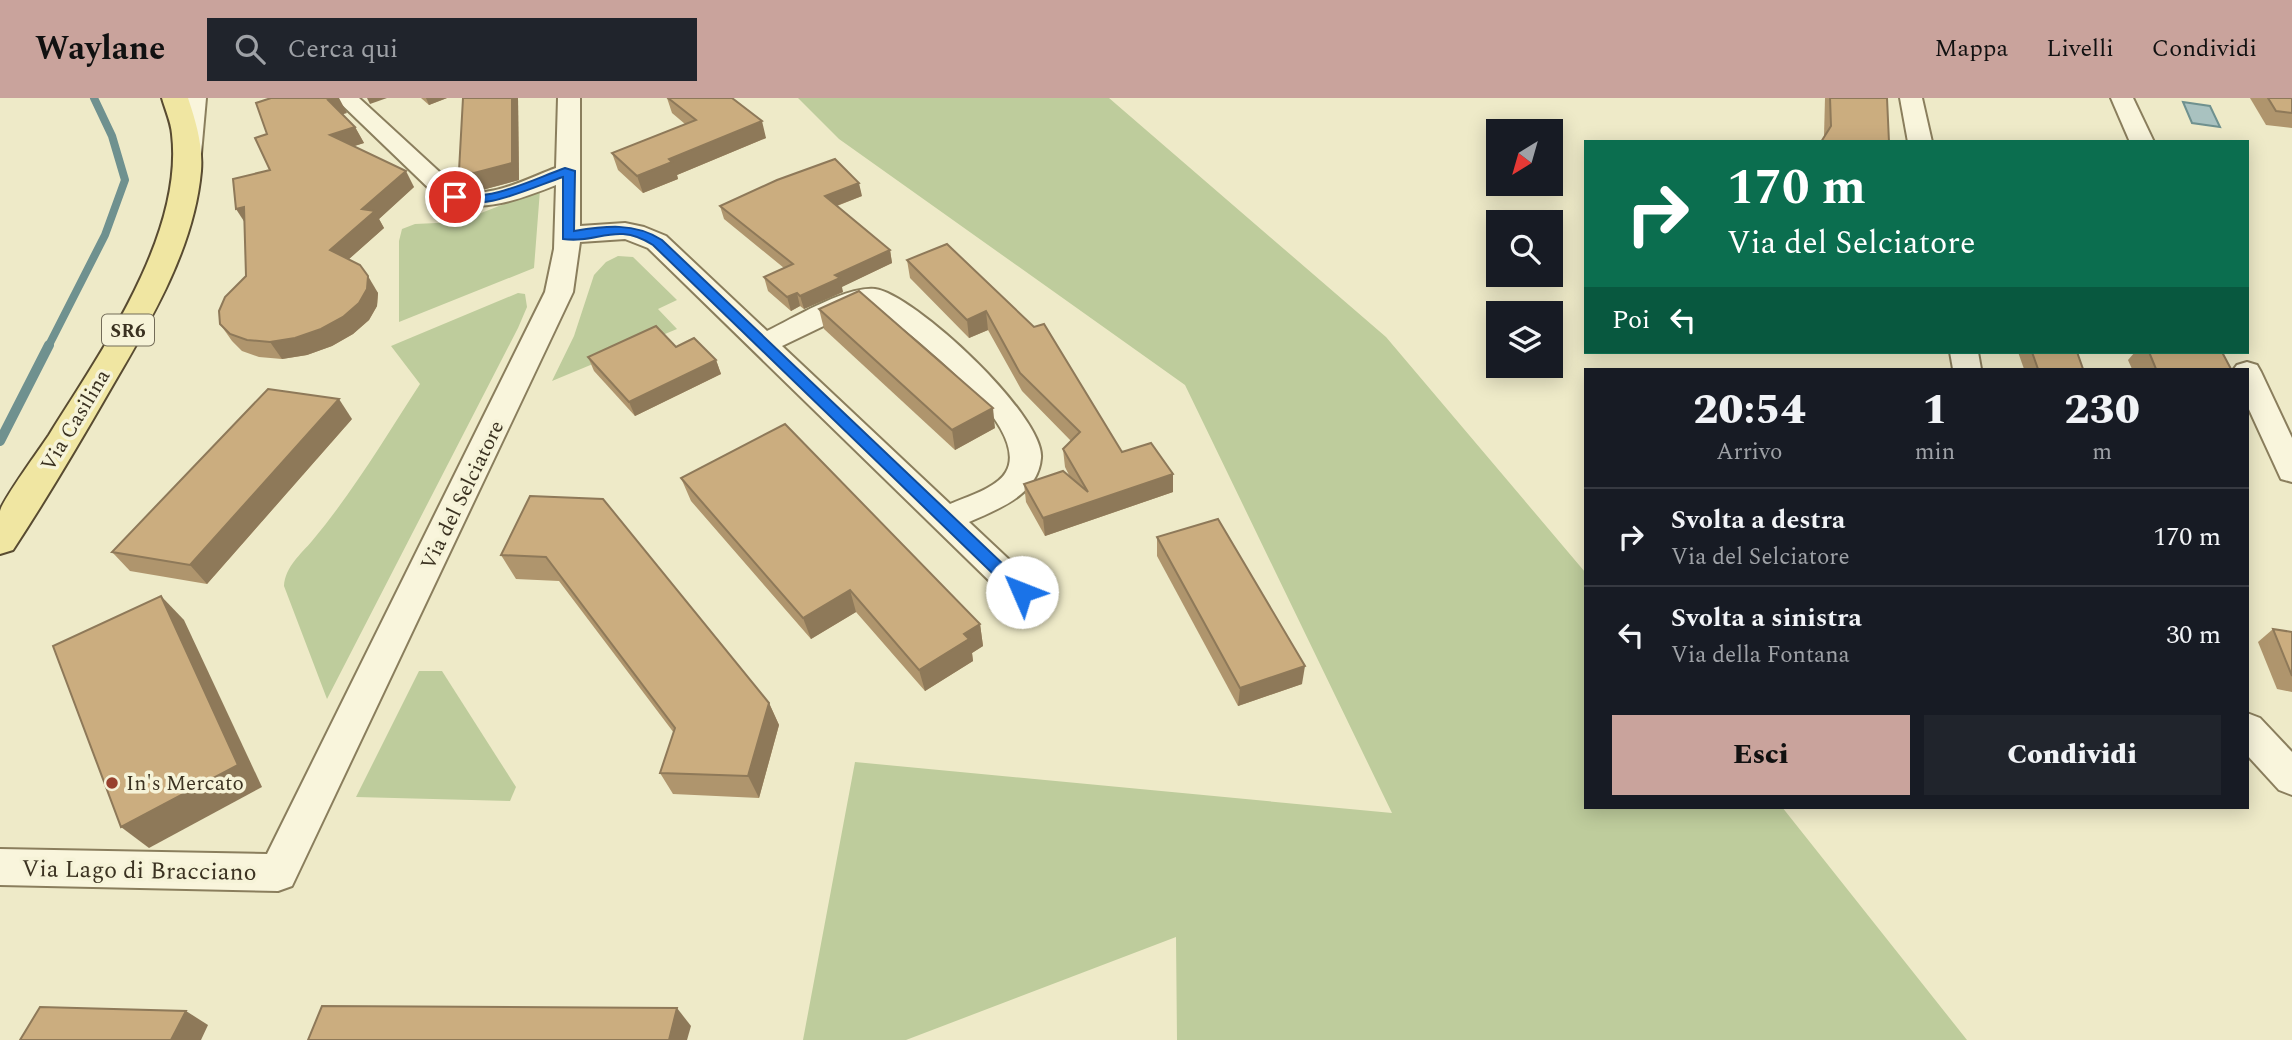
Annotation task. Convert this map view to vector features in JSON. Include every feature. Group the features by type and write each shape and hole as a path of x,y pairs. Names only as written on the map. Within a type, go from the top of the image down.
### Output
{"main road":[{"name":"Via Casilina","path":"0,540 69,432 153,283 173,227 188,154 183,120 175,98"}],"street":[{"path":"188,154 195,98"},
{"path":"346,98 449,194 461,200 485,200 569,171"},
{"name":"Via del Selciatore","path":"278,873 550,313 562,283 568,236 569,98"},
{"path":"1911,98 1920,140"},
{"path":"2122,98 2141,140"},
{"path":"568,236 615,229 646,235 663,248 1022,592"},
{"path":"763,344 853,302 873,298 890,304 988,388 1012,418 1026,452 1025,468 1019,478 1006,489 946,519"},
{"path":"2249,378 2292,471"},
{"path":"2249,731 2292,778"},
{"name":"Via Lago di Bracciano","path":"0,867 278,873"}],"green space":[{"path":"798,98 1109,98 1386,337 1584,571 1584,809 1784,809 1967,1040 1177,1040 1176,937 906,1040 803,1040 855,762 1392,813 1185,385 839,139"},
{"path":"540,190 534,268 399,322 399,241 402,229 415,224 458,222"},
{"path":"618,256 633,257 677,300 658,309 677,329 552,381 574,336 594,275 606,262"},
{"path":"518,293 525,294 527,307 518,328 327,699 284,586 285,579 294,561 355,484 420,384 391,346"},
{"path":"419,671 442,671 516,787 510,801 356,797"}],"water":[{"path":"2183,102 2210,106 2220,127 2192,123"}],"building":[{"path":"271,98 334,98 328,100 355,127 330,135 406,171 362,209 375,211 330,250 360,265 368,276 367,289 359,303 343,317 321,329 295,338 270,342 247,340 230,334 220,324 219,311 225,297 246,276 244,207 236,209 233,179 270,170 255,138 267,134 256,103"},
{"path":"463,98 512,98 512,163 474,173 459,171"},
{"path":"668,98 732,98 762,121 669,159 672,162 637,176 612,153 696,120"},
{"path":"1830,98 1887,98 1889,140 1822,140 1831,126"},
{"path":"2268,98 2292,98 2292,113 2276,111"},
{"path":"835,159 859,183 825,196 890,250 835,275 840,278 800,296 797,293 787,297 764,277 793,264 720,206 777,180"},
{"path":"947,244 1034,327 1044,324 1122,452 1151,443 1173,474 1043,518 1024,484 1063,471 1088,492 1063,449 1080,432 1020,373 986,311 967,320 907,260"},
{"path":"859,291 993,408 952,430 819,309"},
{"path":"656,326 676,347 694,338 716,360 629,402 588,357"},
{"path":"2033,354 2078,354 2083,368 2038,368"},
{"path":"2150,354 2223,354 2230,368 2156,368"},
{"path":"268,389 339,399 190,565 112,552"},
{"path":"785,424 980,624 964,634 969,639 919,670 850,590 803,618 681,478"},
{"path":"530,496 603,499 769,703 748,776 660,773 675,728 546,557 501,555"},
{"path":"1218,519 1305,666 1240,688 1157,537"},
{"path":"161,596 238,765 121,827 53,646"},
{"path":"2273,629 2292,632 2292,676"},
{"path":"322,1006 677,1008 669,1040 308,1040"},
{"path":"40,1007 186,1011 171,1040 20,1040"}],"waterway":[{"path":"48,347 105,235 125,180 112,136 94,98"},
{"path":"0,441 49,345"}],"place":[{"name":"In's Mercato","path":"112,783"}],"route":[{"path":"455,197 468,201 485,200 569,171 568,236 615,229 646,235 657,243 1022,592"}]}
